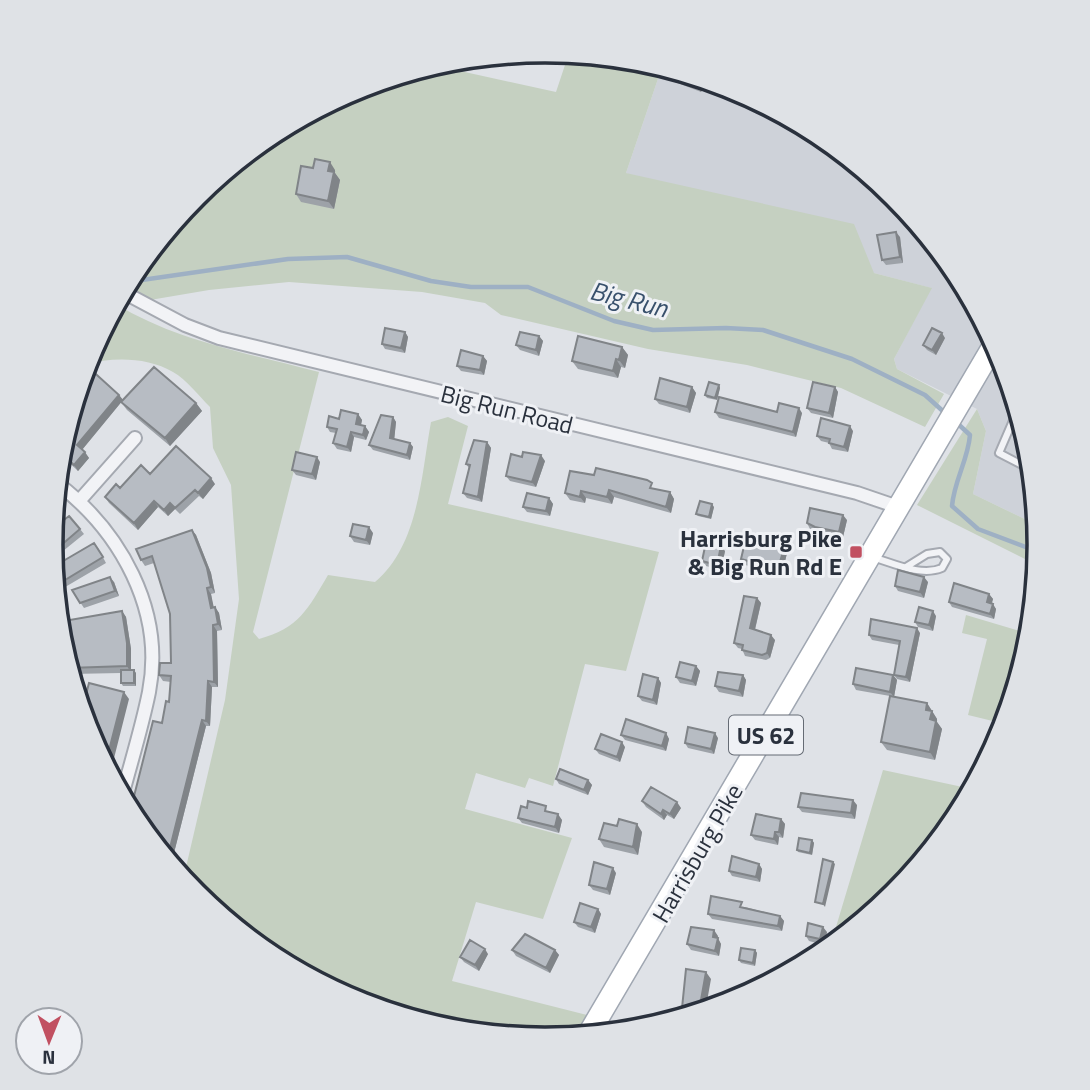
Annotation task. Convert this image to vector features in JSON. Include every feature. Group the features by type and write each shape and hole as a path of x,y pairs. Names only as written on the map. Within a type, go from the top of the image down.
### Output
{"main road":[{"name":"Harrisburg Pike","path":"594,1024 988,357"}],"street":[{"name":"Big Run Road","path":"132,298 208,334 268,351 858,493 898,507"},
{"path":"80,500 135,438"},
{"path":"66,490 80,500 110,533 130,564 148,623 152,660 149,691 126,782"}],"lane":[{"path":"1012,423 999,453 1020,464"},
{"path":"870,556 906,567 934,572 942,568 947,559 940,552 933,552 906,567"}],"shaded area":[{"path":"659,76 700,89 758,113 813,144 863,183 886,204 927,252 946,277 977,332 1011,420 1023,482 1026,520 973,494 986,431 977,409 897,369 894,359 931,288 874,273 626,173"}],"green space":[{"path":"565,64 608,67 659,76 626,173 854,224 874,273 932,288 894,359 897,369 944,394 925,427 841,388 747,365 648,349 501,315 485,303 422,292 289,282 209,290 150,300 136,291 183,227 227,183 277,144 332,113 420,79 459,71 556,92"},
{"path":"125,309 163,328 189,337 319,372 253,632 259,639 284,629 301,616 328,575 375,582 390,567 401,549 416,508 431,422 448,417 468,426 448,504 659,552 626,671 585,664 553,786 529,778 525,788 476,773 465,809 572,838 543,919 476,902 452,981 587,1015 580,1026 513,1026 451,1018 420,1011 361,990 277,946 227,907 186,866 225,700 239,599 231,485 213,448 210,407 183,379 153,363 100,361"},
{"path":"977,409 986,431 973,494 1026,520 1027,560 917,505"},
{"path":"966,615 1019,631 1011,670 993,721 968,715 987,639 962,633"},
{"path":"883,770 962,787 946,813 907,863 886,886 835,929"}],"building":[{"path":"315,159 330,162 328,171 334,172 328,201 296,194 301,166 313,168"},
{"path":"896,232 900,257 882,260 877,235"},
{"path":"385,328 405,332 401,348 382,344"},
{"path":"932,328 942,333 932,350 923,345"},
{"path":"520,332 539,336 536,350 516,345"},
{"path":"578,336 622,347 613,371 572,361"},
{"path":"461,350 483,356 480,370 457,366"},
{"path":"154,367 196,403 165,438 121,402"},
{"path":"95,373 119,395 77,445 85,452 74,465 70,462 79,420"},
{"path":"660,378 692,387 687,407 655,399"},
{"path":"709,382 719,385 715,398 705,395"},
{"path":"813,382 835,387 829,413 807,408"},
{"path":"719,397 777,412 779,403 799,408 793,432 715,412"},
{"path":"341,410 358,414 356,424 365,426 363,435 351,432 347,447 333,443 337,429 327,427 329,416 339,419"},
{"path":"381,415 393,417 390,438 410,443 407,455 369,445"},
{"path":"821,418 850,426 844,447 829,443 830,439 817,436"},
{"path":"474,440 487,442 478,497 463,493 470,465 466,464"},
{"path":"176,446 211,478 198,493 195,490 175,508 170,503 164,510 154,501 134,523 105,497 116,484 120,488 141,465 150,474"},
{"path":"296,452 317,457 312,474 292,470"},
{"path":"523,452 541,455 532,482 506,476 511,454 522,457"},
{"path":"596,468 647,480 652,483 650,488 670,492 666,507 609,490 607,497 581,491 580,497 565,493 570,471 594,475"},
{"path":"527,493 549,498 546,511 523,507"},
{"path":"700,501 712,504 709,517 696,514"},
{"path":"810,508 843,515 839,532 807,523"},
{"path":"69,516 80,529 63,544 64,520"},
{"path":"353,524 369,527 366,540 350,536"},
{"path":"192,530 207,568 211,587 207,588 218,624 213,625 214,682 208,681 206,721 202,720 170,847 134,796 153,721 162,723 166,701 169,702 171,676 159,675 160,663 171,663 170,614 152,556 141,560 136,549"},
{"path":"706,542 721,546 717,565 702,561"},
{"path":"745,542 784,548 778,569 741,559"},
{"path":"94,543 103,557 64,580 63,561"},
{"path":"898,570 924,577 920,592 895,586"},
{"path":"110,577 115,591 80,603 72,590"},
{"path":"954,583 989,594 987,602 993,604 990,614 949,602"},
{"path":"744,596 757,598 750,628 771,635 767,653 762,655 742,650 743,645 734,643"},
{"path":"919,607 933,611 929,625 915,622"},
{"path":"122,611 127,666 78,668 69,620"},
{"path":"871,619 917,628 906,677 894,675 900,641 869,635"},
{"path":"680,662 696,666 692,681 676,677"},
{"path":"856,668 893,675 890,692 853,684"},
{"path":"121,670 134,670 134,683 121,683"},
{"path":"718,672 743,675 739,691 715,686"},
{"path":"643,674 658,678 653,700 638,696"},
{"path":"89,683 124,692 109,750 100,729 87,693"},
{"path":"890,696 927,703 926,710 932,711 930,719 936,721 930,752 881,742"},
{"path":"626,719 666,733 662,746 621,735"},
{"path":"688,727 715,733 711,749 685,743"},
{"path":"601,734 622,742 617,757 595,749"},
{"path":"560,769 588,780 584,790 556,779"},
{"path":"651,787 677,802 670,814 663,810 661,814 642,801"},
{"path":"801,793 853,800 851,813 798,807"},
{"path":"528,801 546,806 545,811 558,814 555,827 518,818 521,806 527,808"},
{"path":"756,814 781,819 779,832 775,832 774,839 751,835"},
{"path":"619,819 637,824 633,847 599,839 604,823 617,826"},
{"path":"799,838 812,840 810,853 797,850"},
{"path":"732,856 759,864 756,877 729,871"},
{"path":"823,859 833,862 823,904 815,902"},
{"path":"594,862 613,868 607,889 589,885"},
{"path":"711,896 742,902 740,907 780,916 778,926 708,914"},
{"path":"580,903 598,909 591,927 574,922"},
{"path":"808,923 823,927 820,939 806,936"},
{"path":"691,927 714,930 713,937 718,938 715,951 687,944"},
{"path":"525,934 555,950 546,968 512,950"},
{"path":"470,940 485,949 475,965 460,957"},
{"path":"741,948 755,950 753,963 739,960"},
{"path":"686,969 706,972 702,1000 682,1007"}],"waterway":[{"name":"Big Run","path":"142,280 288,259 347,257 431,281 471,287 528,287 614,321 653,330 763,330 852,359 925,395 945,413"},
{"name":"Big Run","path":"957,423 970,435 952,506 978,529 1027,547"}],"place":[{"name":"Harrisburg Pike & Big Run Rd E","path":"856,552"}]}
